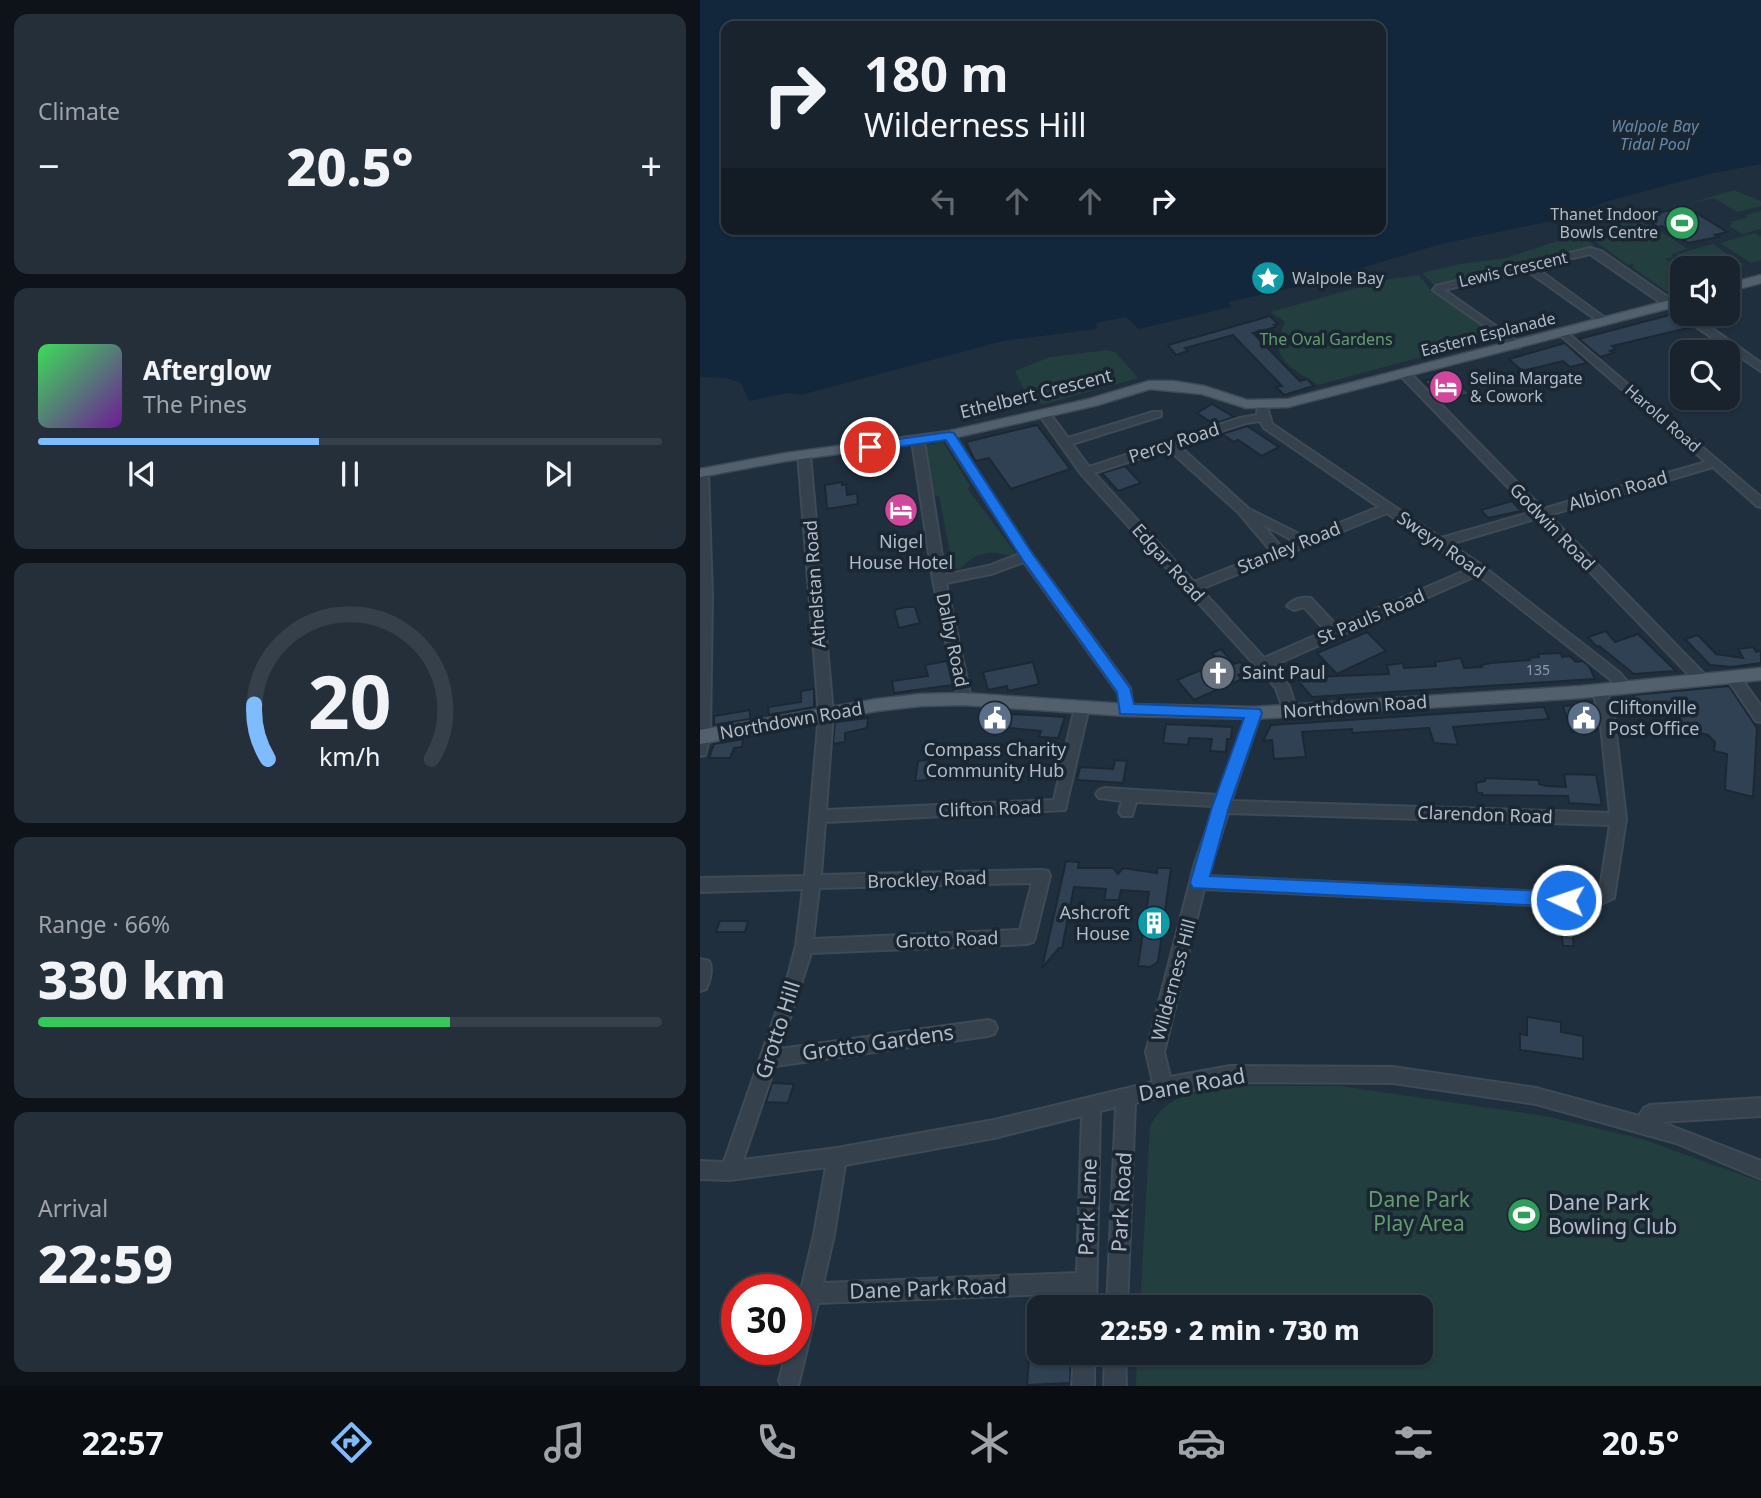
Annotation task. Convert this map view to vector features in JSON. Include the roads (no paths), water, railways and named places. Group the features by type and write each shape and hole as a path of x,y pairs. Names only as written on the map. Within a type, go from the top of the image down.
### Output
{"main road":[{"path":"1740,285 1761,279"},
{"name":"Eastern Esplanade","path":"1173,385 1210,391 1263,411 1604,322 1670,310"},
{"name":"Ethelbert Crescent","path":"701,473 804,454 918,441 1044,413 1149,385 1173,385"},
{"name":"Northdown Road","path":"701,741 826,714 899,702 964,699 1126,710 1254,713 1599,690 1761,674"}],"street":[{"name":"Lewis Crescent","path":"1516,345 1438,290 1442,286 1590,251 1598,253 1670,302"},
{"path":"1527,266 1604,322"},
{"path":"1704,326 1761,368"},
{"name":"Harold Road","path":"1564,332 1761,503"},
{"name":"Godwin Road","path":"1404,373 1702,680"},
{"name":"Percy Road","path":"1086,472 1244,420 1263,411"},
{"name":"Sweyn Road","path":"1263,411 1268,426 1479,570 1615,676 1624,687"},
{"name":"Edgar Road","path":"1044,413 1086,472 1282,686 1290,711"},
{"path":"1064,443 1157,414"},
{"path":"949,435 1027,556 1125,692 1126,710"},
{"name":"Dalby Road","path":"918,441 939,580 964,699"},
{"path":"1170,444 1242,509 1279,552"},
{"name":"Athelstan Road","path":"804,454 826,714 818,816"},
{"name":"Albion Road","path":"1440,543 1715,463"},
{"path":"701,473 701,741"},
{"name":"Stanley Road","path":"1191,588 1387,508"},
{"path":"1242,509 1305,542"},
{"path":"939,580 991,570 1027,556"},
{"name":"St Pauls Road","path":"1263,664 1479,570"},
{"path":"1294,606 1306,601 1336,633"},
{"path":"1733,677 1761,717"},
{"path":"1199,883 1593,901 1608,893 1618,819 1607,716 1599,690"},
{"name":"Clifton Road","path":"818,816 1060,806 1082,707"},
{"name":"Wilderness Hill","path":"1163,1088 1155,1052 1222,804 1254,713"},
{"name":"Clarendon Road","path":"1104,794 1222,804 1618,819"},
{"path":"1127,812 1130,796"},
{"name":"Grotto Hill","path":"730,1171 804,946 818,816"},
{"name":"Brockley Road","path":"700,886 1042,876"},
{"name":"Grotto Road","path":"804,946 1027,937 1042,876"},
{"path":"700,966 704,966 700,984"},
{"name":"Grotto Gardens","path":"769,1059 988,1028"},
{"name":"Dane Road","path":"700,1170 730,1171 837,1157 994,1129 1230,1074 1393,1075 1536,1096 1677,1135 1761,1170"},
{"name":"Park Road","path":"1118,1295 1126,1098"},
{"name":"Park Lane","path":"1086,1295 1091,1107"},
{"path":"1644,1125 1650,1114 1761,1107"},
{"path":"812,1288 837,1157"},
{"name":"Dane Park Road","path":"812,1293 1086,1283"},
{"path":"790,1381 794,1365"},
{"path":"1083,1386 1084,1365"},
{"path":"1115,1365 1115,1386"}],"water":[{"name":"Walpole Bay Tidal Pool","path":"700,0 1761,0 1761,164 1709,174 1612,200 1551,221 1441,244 1309,284 1229,302 1231,307 1139,329 1126,317 1096,323 1097,329 1003,341 801,395 788,393 749,401 741,383 726,378 700,377"}],"place":[{"name":"Thanet Indoor Bowls Centre","path":"1682,223"},
{"name":"Walpole Bay","path":"1268,278"},
{"name":"Selina Margate & Cowork","path":"1446,387"},
{"name":"Nigel House Hotel","path":"901,510"},
{"name":"Saint Paul","path":"1218,673"},
{"name":"Compass Charity Community Hub","path":"995,718"},
{"name":"Cliftonville Post Office","path":"1584,718"},
{"name":"Ashcroft House","path":"1154,923"},
{"name":"Dane Park Bowling Club","path":"1524,1215"}],"park label":[{"name":"The Oval Gardens","path":"1326,339"},
{"name":"Dane Park Play Area","path":"1419,1212"}]}
